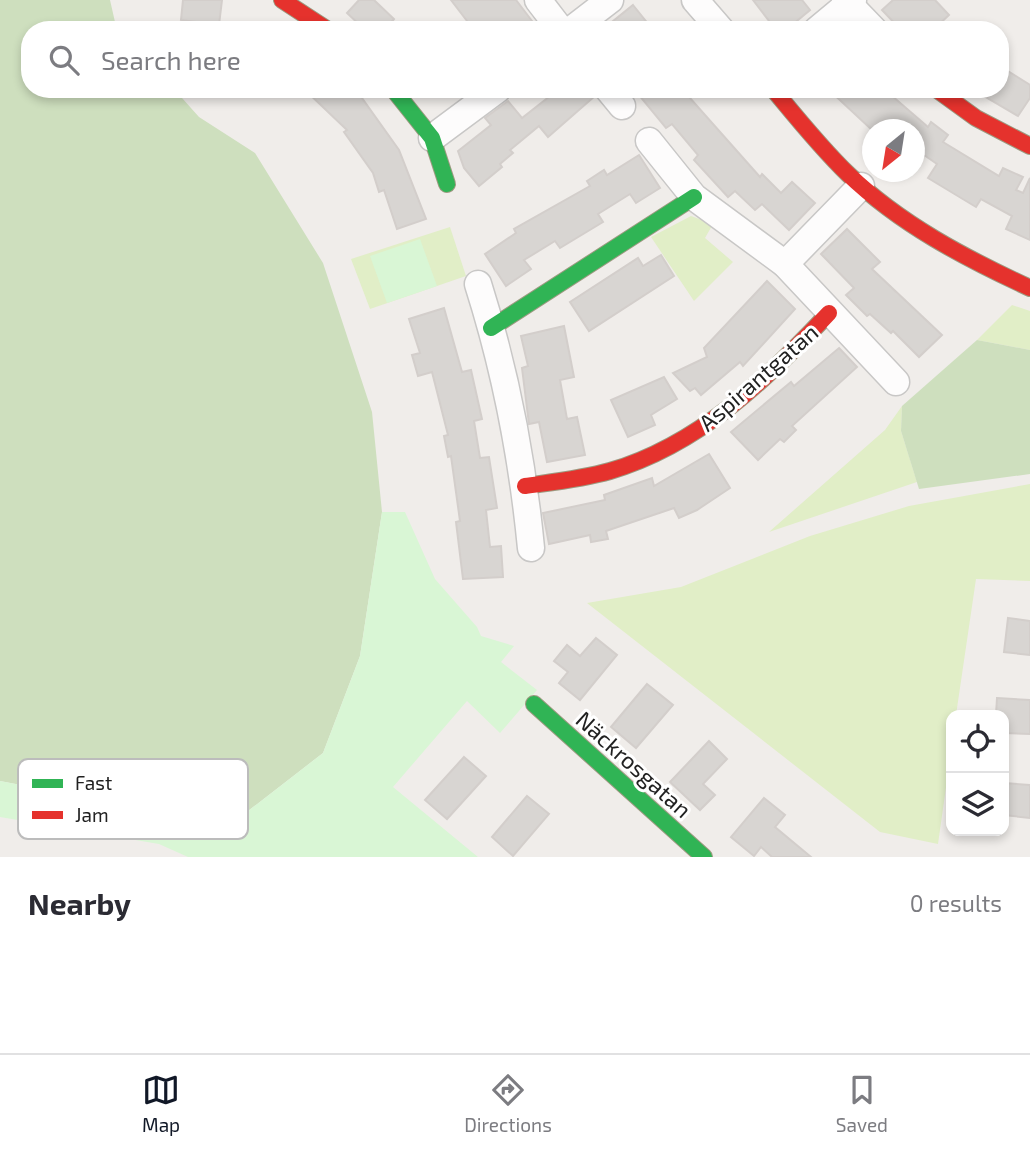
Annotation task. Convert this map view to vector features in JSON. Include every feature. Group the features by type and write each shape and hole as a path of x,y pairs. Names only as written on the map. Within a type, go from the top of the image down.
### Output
{"street":[{"path":"282,0 314,21"},
{"path":"538,0 554,21"},
{"path":"583,21 610,0"},
{"path":"695,0 713,21"},
{"path":"827,21 849,2 866,21"},
{"path":"400,98 432,138 447,184"},
{"path":"432,138 486,98"},
{"path":"781,98 861,186 965,257 1030,289"},
{"path":"948,98 976,118 1030,146"},
{"name":"Aspirantgatan","path":"649,141 694,197 785,264 828,313 896,382"},
{"path":"785,264 861,186"},
{"path":"491,328 694,197"},
{"path":"478,284 506,380 525,486 531,548"},
{"name":"Aspirantgatan","path":"525,486 582,478 618,469 660,453 698,431 797,347 828,313"},
{"name":"Näckrosgatan","path":"534,704 704,857"}],"green space":[{"path":"0,0 110,0 115,21 21,21 21,98 182,98 199,117 255,153 323,263 372,412 382,512 360,656 323,753 248,811 248,759 18,759 18,784 0,781"},
{"path":"691,216 713,224 705,238 733,262 694,301 651,237"},
{"path":"450,227 466,276 370,309 351,259"},
{"path":"420,239 437,286 387,303 370,256"},
{"path":"1012,305 1030,311 1030,350 977,340"},
{"path":"977,340 1030,350 1030,474 919,489 901,431 902,406"},
{"path":"902,406 901,431 917,482 769,532 885,430"},
{"path":"1030,484 1030,581 976,579 957,710 946,710 946,787 938,844 880,832 587,603 681,587 810,536 909,506"},
{"path":"382,512 405,512 435,579 477,627 481,636 514,646 501,662 537,690 500,733 467,701 393,787 478,857 188,857 159,844 130,839 248,839 248,811 323,753 360,656"},
{"path":"0,781 18,784 18,820 0,817"}],"building":[{"path":"183,0 222,0 219,21 181,20"},
{"path":"359,0 374,0 394,19 355,21 347,13"},
{"path":"451,0 516,0 532,21 467,21"},
{"path":"753,0 802,0 810,10 797,21 769,21"},
{"path":"893,0 935,0 949,15 943,21 892,21 882,10"},
{"path":"633,5 646,21 613,21"},
{"path":"1009,72 1030,85 1030,98 1018,116 987,98 1009,98"},
{"path":"313,98 362,98 399,150 426,219 397,229 384,190 379,192 373,173 344,132 347,130"},
{"path":"548,98 593,98 548,137 539,126 510,150 513,153 500,164 502,167 479,186 464,168 458,151 491,125 485,118 508,101 522,118"},
{"path":"641,98 690,98 760,177 762,174 781,193 792,182 815,203 789,230 762,204 755,210 735,191 728,197 694,160 698,155 672,124 666,128"},
{"path":"838,98 894,98 919,119 862,121"},
{"path":"931,122 948,135 943,142 999,176 1003,168 1023,177 1016,190 1023,193 1030,178 1030,240 1006,229 1012,216 981,199 976,207 928,178 937,164 925,156 925,124 928,127"},
{"path":"639,155 660,188 636,203 630,194 598,214 603,222 560,248 555,241 524,260 531,269 506,286 485,254 516,233 514,229 590,186 587,181 604,170 607,175"},
{"path":"847,229 880,262 872,269 942,335 919,357 893,331 891,333 870,314 867,316 846,295 854,288 821,254"},
{"path":"661,255 674,276 589,331 570,302 638,258 643,266"},
{"path":"767,281 795,309 743,366 740,362 701,395 695,388 690,391 673,373 707,357 704,348"},
{"path":"444,308 462,372 471,370 482,419 474,421 480,458 489,457 497,508 486,510 490,547 501,546 503,577 463,579 456,522 460,521 451,456 448,457 444,436 448,435 432,372 418,376 412,355 420,353 409,319"},
{"path":"564,326 574,377 560,380 567,419 577,417 585,455 547,462 539,422 529,424 522,368 528,366 521,336"},
{"path":"839,348 857,367 792,426 796,430 784,442 780,439 758,460 731,432 791,382 794,386"},
{"path":"664,377 677,399 651,415 655,425 628,437 611,400"},
{"path":"709,454 730,488 697,510 679,518 674,508 606,531 608,539 591,542 590,535 549,544 543,513 605,500 604,495 652,478 654,486"},
{"path":"1008,618 1030,621 1030,655 1004,652"},
{"path":"596,638 617,655 580,700 559,683 568,672 554,661 567,645 580,656"},
{"path":"647,684 673,705 636,748 611,727"},
{"path":"997,698 1030,700 1030,734 1009,733 1009,710 996,710"},
{"path":"709,741 727,759 703,784 715,795 700,810 670,782"},
{"path":"464,757 486,776 447,819 425,800"},
{"path":"1009,783 1030,785 1030,818 1009,816"},
{"path":"527,796 549,814 513,856 492,837"},
{"path":"764,798 785,815 775,827 811,857 772,857 761,847 754,856 731,837"}],"traffic: fast":[{"path":"400,98 432,138 447,184"},
{"path":"491,328 694,197"},
{"path":"534,704 704,857"}],"traffic: jam":[{"path":"282,0 314,21"},
{"path":"780,98 838,164 889,209 981,265 1030,288"},
{"path":"948,98 976,118 1030,146"},
{"path":"525,486 610,471 673,445 730,407 781,362 829,313"}]}
